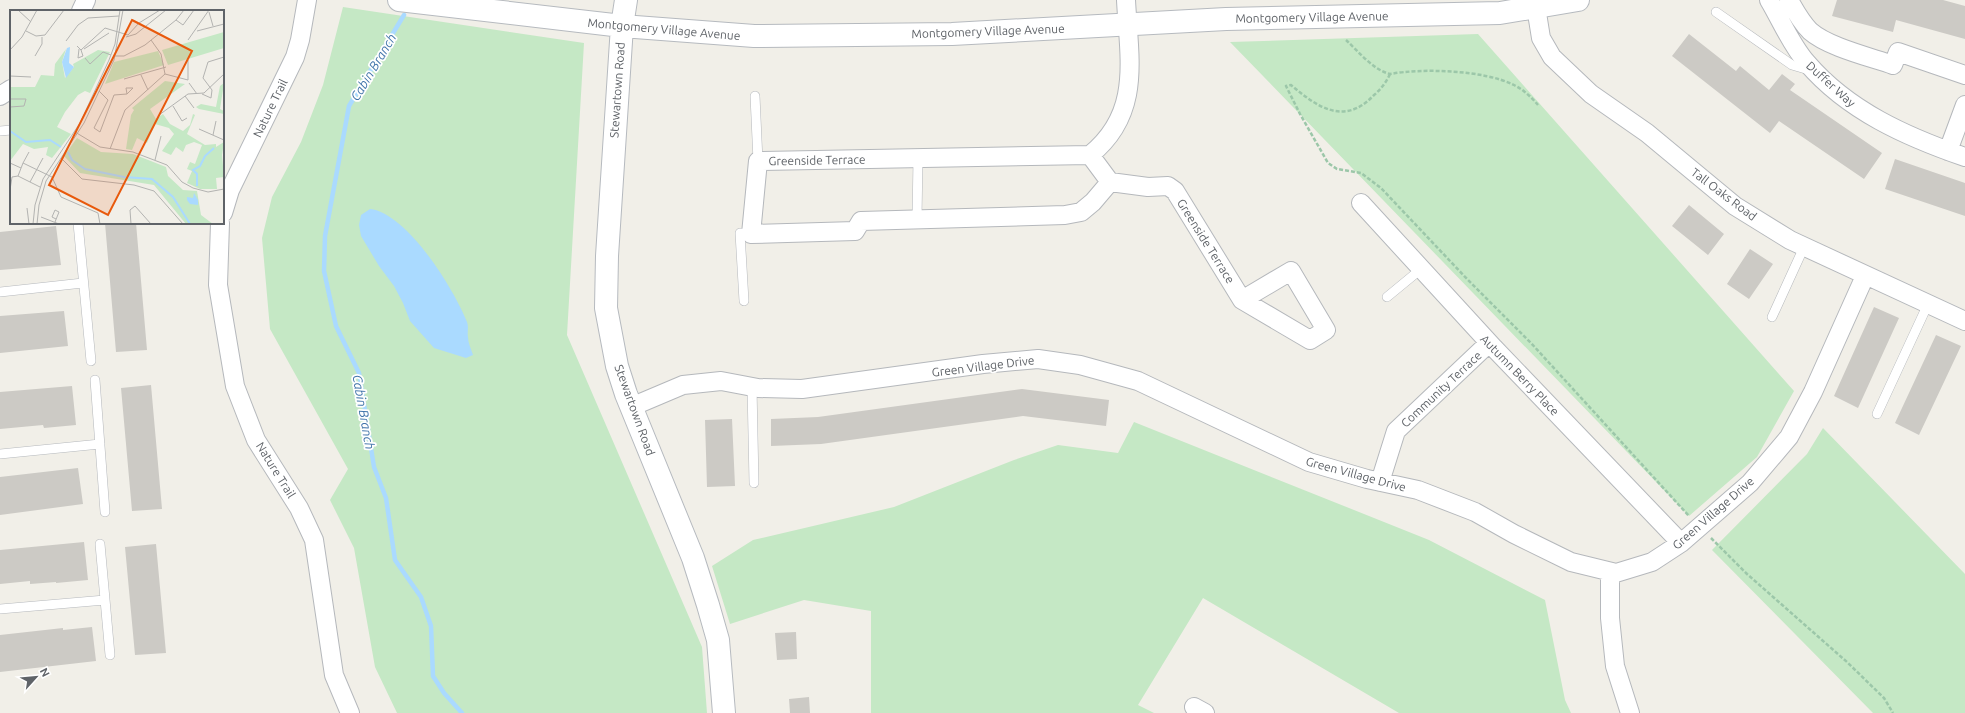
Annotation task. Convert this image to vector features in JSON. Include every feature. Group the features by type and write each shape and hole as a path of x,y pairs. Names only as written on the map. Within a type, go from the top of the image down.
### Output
{"main road":[{"name":"Montgomery Village Avenue","path":"399,0 622,26 754,36 952,34 1226,19 1500,13 1578,0"},
{"name":"Stewartown Road","path":"626,0 622,26 607,256 606,308 617,366 693,558 708,605 718,640 724,713"}],"street":[{"path":"81,10 86,0"},
{"name":"Nature Trail","path":"224,210 230,190 295,57 300,40 307,0"},
{"path":"751,234 855,230 862,221 917,218 1065,215 1081,212 1093,202 1110,182 1090,155 1105,143 1122,116 1128,96 1129,77 1126,0"},
{"name":"Duffer Way","path":"1769,0 1806,63 1852,105 1918,140 1965,157"},
{"path":"1789,0 1796,14 1810,31 1826,41 1893,65 1898,52 1965,75"},
{"name":"Tall Oaks Road","path":"1536,7 1541,38 1552,57 1591,94 1647,133 1735,206 1790,240 1965,321"},
{"path":"1797,48 1810,31"},
{"path":"0,96 10,90"},
{"path":"1948,151 1965,105"},
{"name":"Greenside Terrace","path":"751,234 758,161 1090,155"},
{"name":"Greenside Terrace","path":"1110,182 1148,187 1168,186 1175,191 1242,300"},
{"name":"Autumn Berry Place","path":"1361,203 1489,343 1682,543"},
{"name":"Nature Trail","path":"220,224 218,285 235,386 256,440 299,508 314,540 334,675 350,713"},
{"name":"Green Village Drive","path":"632,407 683,386 721,381 752,386 802,389 983,364 1038,359 1080,365 1138,381 1309,462 1380,482 1418,490 1475,512 1514,534 1571,562 1616,573 1652,562 1682,543 1750,483 1789,437 1813,392 1865,276"},
{"name":"Community Terrace","path":"1380,482 1396,431 1489,343"},
{"path":"1610,572 1610,618 1615,666 1630,713"}],"lane":[{"path":"1716,12 1792,65 1816,72"},
{"path":"755,96 758,161"},
{"path":"0,131 10,130"},
{"path":"917,218 918,159"},
{"path":"78,224 91,361"},
{"path":"744,301 740,233 751,234"},
{"path":"1772,317 1804,247"},
{"path":"1387,297 1421,269"},
{"path":"0,292 83,283"},
{"path":"1877,414 1928,304"},
{"path":"95,380 105,512"},
{"path":"752,386 754,482"},
{"path":"0,454 100,444"},
{"path":"100,544 110,655"},
{"path":"0,609 104,600"}],"path":[{"path":"1346,40 1381,72 1390,74 1426,70 1492,78 1515,86 1527,93 1538,105"},
{"path":"1390,74 1386,82 1363,106 1345,112 1325,109 1304,96 1291,85 1286,86 1328,163 1337,169 1361,173 1381,188 1468,280 1531,343 1699,528 1747,574 1847,662 1884,698 1893,713"}],"green space":[{"path":"343,7 584,43 567,335 702,647 707,713 397,713 375,667 354,548 330,500 348,469 270,329 262,238 272,197 301,142 323,85"},
{"path":"1478,34 1794,391 1757,457 1689,516 1230,42"},
{"path":"1134,422 1429,540 1545,600 1565,700 1571,713 1399,713 1203,598 1138,705 1154,713 871,713 871,611 804,600 730,624 712,566 753,540 894,507 1014,460 1058,445 1118,453"},
{"path":"1823,428 1965,574 1965,713 1873,713 1712,550 1807,454"}],"water":[{"path":"370,209 384,214 399,224 414,238 428,255 452,291 461,308 467,322 468,342 473,355 466,358 434,348 410,321 394,286 379,266 361,236 359,225 361,215"}],"building":[{"path":"1837,0 1943,0 1965,6 1965,39 1896,20 1893,32 1832,16"},
{"path":"1689,34 1736,71 1740,66 1769,90 1782,74 1795,84 1790,90 1882,153 1864,179 1779,121 1770,133 1672,56"},
{"path":"1895,159 1965,183 1965,216 1885,189"},
{"path":"1689,205 1724,234 1708,255 1672,226"},
{"path":"105,224 136,224 147,350 116,352"},
{"path":"56,226 61,265 0,270 0,232"},
{"path":"1750,249 1773,264 1749,299 1727,284"},
{"path":"1874,307 1899,318 1858,408 1834,396"},
{"path":"64,311 68,346 0,353 0,316"},
{"path":"1936,335 1961,346 1919,435 1895,423"},
{"path":"151,385 162,509 132,511 121,388"},
{"path":"72,386 76,425 44,428 43,425 0,429 0,392"},
{"path":"1022,389 1109,400 1106,426 1023,416 821,444 771,446 771,419 818,417"},
{"path":"732,419 735,486 707,487 705,420"},
{"path":"78,468 83,504 0,515 0,477"},
{"path":"84,542 88,580 30,584 30,581 0,584 0,550"},
{"path":"156,544 166,653 135,655 125,547"},
{"path":"92,627 96,661 0,672 0,635 63,628 63,630"},
{"path":"796,632 797,659 777,660 775,633"},
{"path":"809,697 810,713 790,713 789,699"}],"waterway":[{"name":"Cabin Branch","path":"404,15 349,106 325,236 324,271 336,326 359,373 374,467 386,498 395,560 421,597 431,626 433,676 444,693 462,713"}]}
